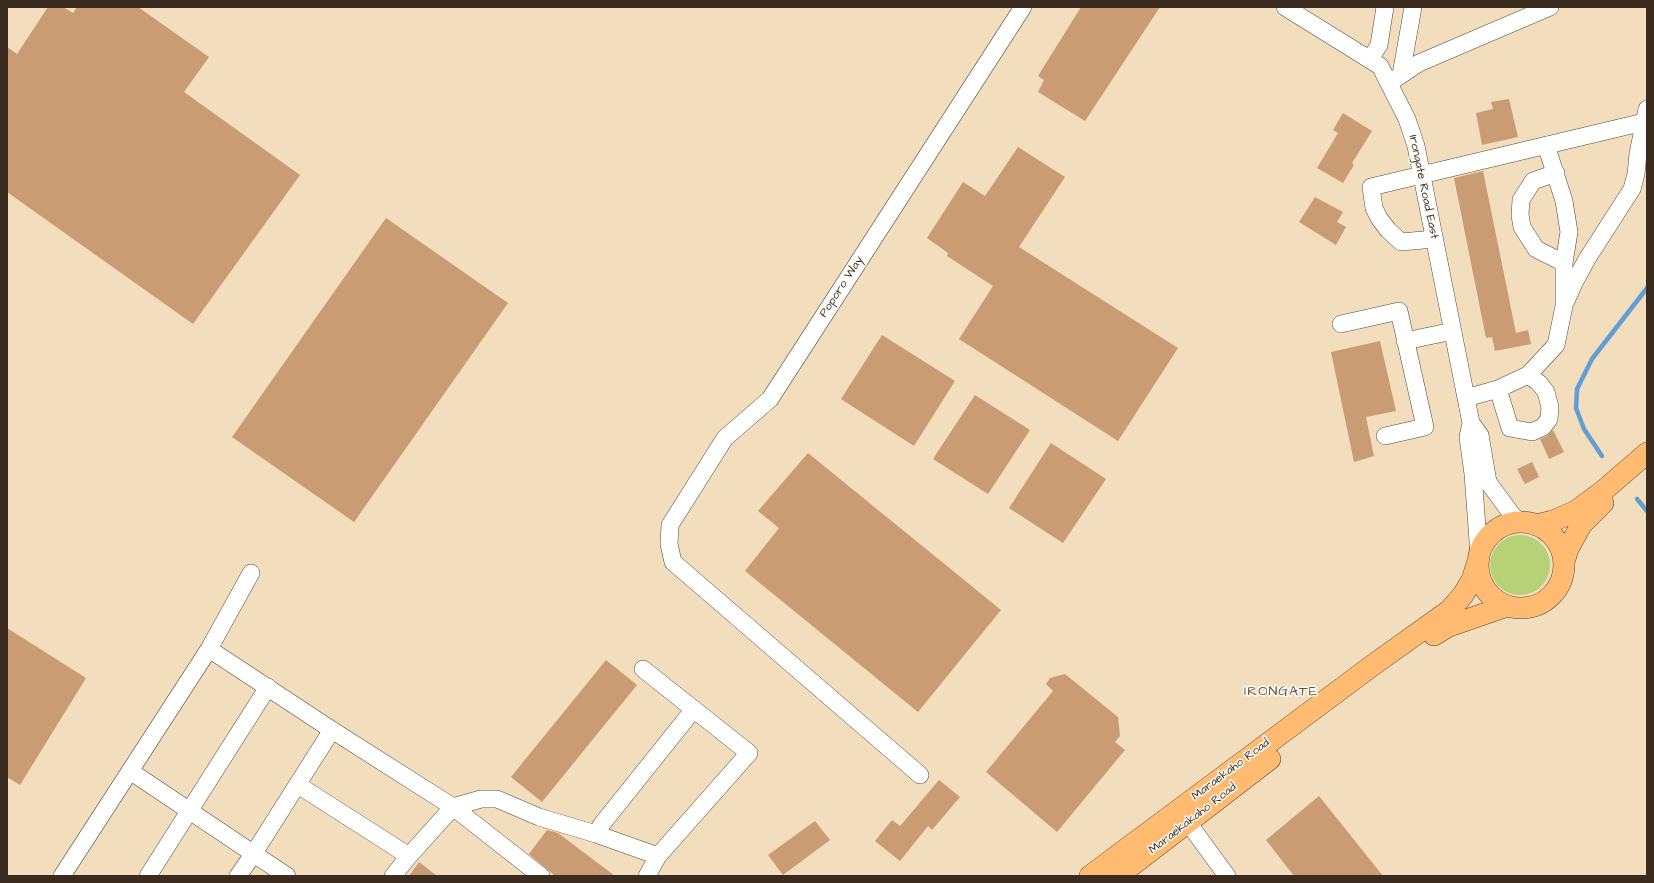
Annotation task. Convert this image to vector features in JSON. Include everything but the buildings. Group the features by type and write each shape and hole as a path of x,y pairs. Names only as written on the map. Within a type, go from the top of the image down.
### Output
{"main road":[{"path":"1529,524 1553,521 1576,511 1603,491 1647,453"},
{"path":"1564,562 1561,548 1553,536 1542,527 1515,522 1502,526 1490,535 1478,558 1479,575 1485,589 1494,599 1507,606 1522,608 1536,606 1548,599 1558,588 1563,576 1564,562 1568,549 1582,525 1594,511 1647,469"},
{"name":"Maraekakaho Road","path":"1118,876 1183,816 1377,669 1450,610 1472,580 1478,558"},
{"path":"1377,669 1449,626 1507,606"},
{"path":"1090,876 1183,816"}],"street":[{"name":"Poporo Way","path":"920,775 673,562 669,544 670,525 724,438 770,399 1023,7"},
{"name":"Irongate Road East","path":"1285,7 1380,66 1395,79 1416,146 1471,423"},
{"path":"1370,60 1379,45 1385,7"},
{"path":"1395,79 1413,7"},
{"path":"1395,79 1419,63 1550,7"},
{"path":"1434,239 1401,242 1388,230 1379,218 1374,208 1371,187 1546,145 1646,115 1636,174 1632,188 1587,259 1574,283 1564,306 1556,344 1528,375 1498,389 1466,398"},
{"path":"1546,145 1564,201 1569,232 1564,263 1564,306"},
{"path":"1556,173 1533,181 1521,200 1520,215 1522,227 1536,249 1564,263"},
{"path":"1341,324 1399,311 1425,427 1385,436"},
{"path":"1405,341 1452,331"},
{"path":"1498,389 1510,428 1532,432 1543,427 1549,419 1550,407 1546,392 1539,383 1528,375"},
{"path":"1471,423 1480,434 1488,482 1513,516 1529,524"},
{"path":"1471,423 1468,437 1474,474 1478,558"},
{"path":"62,876 209,649 250,573"},
{"path":"209,649 453,807 541,876"},
{"path":"643,669 749,754 658,856 647,876"},
{"path":"148,876 268,687"},
{"path":"596,834 694,709"},
{"path":"238,876 332,730"},
{"path":"130,771 287,876"},
{"path":"298,785 409,856"},
{"path":"393,876 453,807 481,799 497,799 539,817 596,834 658,856"},
{"path":"1183,816 1227,876"}],"green space":[{"path":"1520,535 1537,540 1545,548 1550,565 1545,582 1537,590 1520,595 1503,590 1495,582 1490,565 1495,548 1503,540"}],"waterway":[{"path":"1602,456 1584,429 1576,408 1577,389 1592,359 1647,288"},
{"path":"1637,499 1647,511"}],"district":[{"name":"IRONGATE","path":"1281,692"}]}
